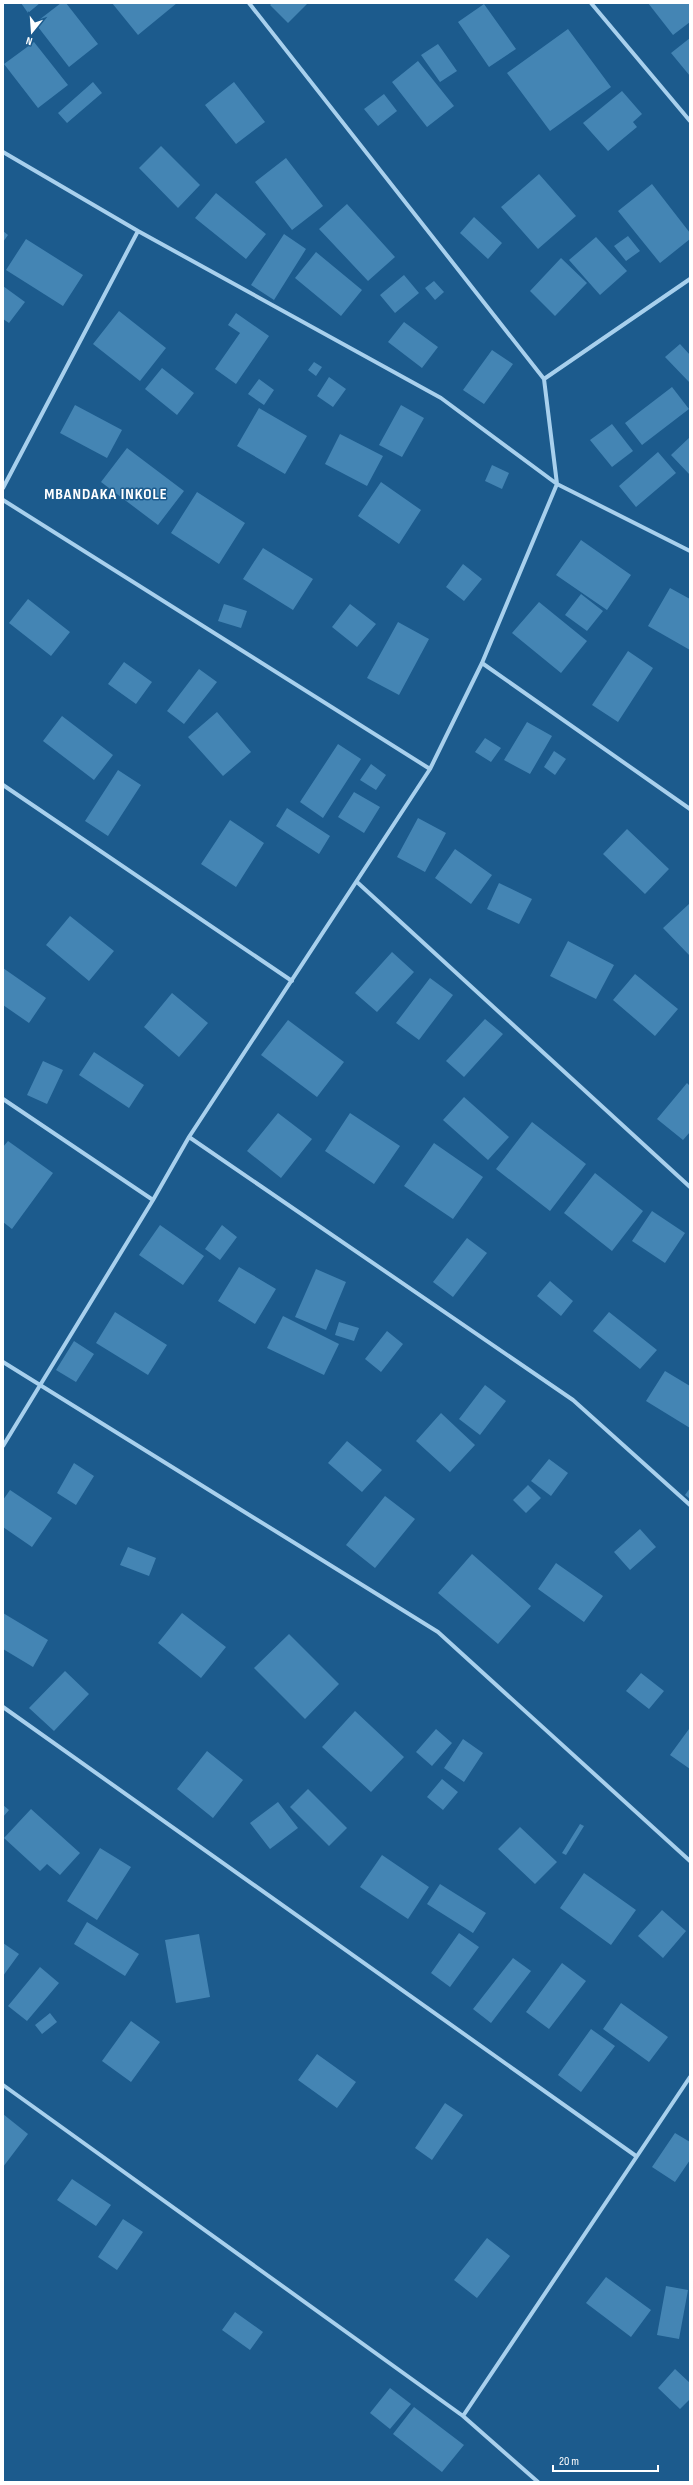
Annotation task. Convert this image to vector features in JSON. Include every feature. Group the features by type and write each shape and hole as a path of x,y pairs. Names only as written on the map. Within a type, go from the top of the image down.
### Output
{"street":[{"path":"3,1446 153,1200 189,1137 430,769 482,663 557,484 544,379 249,3"},
{"path":"591,3 690,121"},
{"path":"3,152 138,231 441,398 557,484 690,551"},
{"path":"3,488 138,231"},
{"path":"544,379 690,279"},
{"path":"3,500 430,769"},
{"path":"482,663 690,809"},
{"path":"3,784 292,981"},
{"path":"356,882 690,1187"},
{"path":"3,1099 153,1200"},
{"path":"189,1137 573,1400 690,1505"},
{"path":"3,1362 438,1632 690,1861"},
{"path":"3,1707 636,2156"},
{"path":"463,2416 690,2077"},
{"path":"3,2085 463,2416 538,2482"}],"building":[{"path":"21,3 40,3 28,13"},
{"path":"61,3 66,3 98,44 69,67 35,23"},
{"path":"112,3 177,3 138,35"},
{"path":"272,3 308,3 288,23 270,5"},
{"path":"648,3 690,3 690,22 673,35"},
{"path":"484,4 516,49 489,67 458,22"},
{"path":"568,29 611,87 550,131 507,73"},
{"path":"690,38 690,76 671,53"},
{"path":"34,42 68,85 38,108 4,64"},
{"path":"438,44 457,71 440,82 421,55"},
{"path":"418,61 454,106 427,127 392,82"},
{"path":"93,82 102,93 67,123 58,113"},
{"path":"234,82 265,122 236,144 205,105"},
{"path":"622,91 642,114 633,122 637,127 608,151 583,123"},
{"path":"384,94 397,111 378,126 364,109"},
{"path":"161,146 200,185 178,208 139,168"},
{"path":"286,158 323,206 292,230 255,182"},
{"path":"539,174 576,216 538,249 501,207"},
{"path":"652,184 690,233 690,239 660,263 618,211"},
{"path":"216,193 266,234 246,259 195,218"},
{"path":"347,204 395,257 368,281 319,229"},
{"path":"474,217 502,243 488,259 460,233"},
{"path":"3,231 8,235 3,242"},
{"path":"284,234 306,249 274,300 251,285"},
{"path":"628,236 640,251 626,261 614,246"},
{"path":"596,237 627,271 600,295 569,260"},
{"path":"26,239 83,275 63,306 6,270"},
{"path":"316,252 362,290 341,316 295,278"},
{"path":"561,258 587,283 555,316 530,291"},
{"path":"404,275 419,293 395,313 380,295"},
{"path":"434,281 444,292 435,300 425,288"},
{"path":"3,286 25,302 9,323 3,319"},
{"path":"119,311 166,348 140,381 93,344"},
{"path":"236,313 269,336 236,384 215,369 240,333 228,325"},
{"path":"404,322 438,347 422,368 388,342"},
{"path":"680,344 690,355 690,383 665,357"},
{"path":"492,350 513,364 484,404 463,390"},
{"path":"314,362 322,367 316,376 308,370"},
{"path":"162,368 194,393 177,415 145,389"},
{"path":"329,377 346,389 333,407 317,396"},
{"path":"259,379 274,390 264,405 248,394"},
{"path":"672,387 689,409 642,445 625,423"},
{"path":"75,405 122,430 107,458 60,433"},
{"path":"401,405 424,418 402,457 379,445"},
{"path":"259,408 307,436 285,474 237,446"},
{"path":"612,424 633,451 612,467 590,440"},
{"path":"340,434 383,456 367,486 325,464"},
{"path":"690,437 690,475 671,455"},
{"path":"127,448 184,491 158,525 101,482"},
{"path":"658,452 676,473 636,507 619,486"},
{"path":"492,465 509,473 502,489 485,481"},
{"path":"381,482 421,510 399,544 358,516"},
{"path":"197,492 245,523 219,564 171,533"},
{"path":"581,540 631,575 607,610 556,575"},
{"path":"263,548 313,579 293,610 243,579"},
{"path":"463,564 482,579 464,601 446,587"},
{"path":"670,588 690,599 690,650 648,626"},
{"path":"581,594 603,611 587,631 565,615"},
{"path":"28,599 70,632 51,656 9,623"},
{"path":"539,602 587,641 561,673 512,633"},
{"path":"224,604 247,611 241,628 218,621"},
{"path":"350,604 376,624 357,647 332,627"},
{"path":"398,622 429,639 399,695 367,678"},
{"path":"628,651 653,668 618,722 592,705"},
{"path":"124,662 152,682 136,704 108,684"},
{"path":"199,669 217,682 184,724 167,711"},
{"path":"217,712 251,752 223,776 188,737"},
{"path":"62,716 113,755 94,780 43,741"},
{"path":"527,722 552,736 530,774 504,760"},
{"path":"485,738 501,748 491,762 475,752"},
{"path":"338,744 361,759 323,818 300,802"},
{"path":"554,751 566,759 555,775 544,767"},
{"path":"371,764 386,775 376,790 360,780"},
{"path":"118,770 141,785 108,836 85,821"},
{"path":"354,792 380,807 364,833 338,817"},
{"path":"287,808 330,836 319,854 276,826"},
{"path":"418,818 446,833 425,872 397,857"},
{"path":"230,820 264,843 236,887 201,864"},
{"path":"627,829 669,869 645,894 603,854"},
{"path":"455,849 492,875 471,904 435,878"},
{"path":"499,883 532,899 519,924 487,909"},
{"path":"689,904 690,905 690,956 663,928"},
{"path":"70,916 114,951 89,981 46,945"},
{"path":"568,941 614,965 596,999 550,976"},
{"path":"392,952 414,972 377,1012 355,993"},
{"path":"3,968 46,998 29,1023 3,1005"},
{"path":"635,974 678,1009 655,1036 613,1000"},
{"path":"430,978 453,995 419,1040 396,1023"},
{"path":"172,993 208,1023 179,1057 144,1027"},
{"path":"485,1019 503,1034 464,1077 446,1061"},
{"path":"288,1020 344,1062 317,1097 261,1055"},
{"path":"94,1052 144,1085 129,1108 79,1075"},
{"path":"43,1061 63,1070 47,1104 27,1095"},
{"path":"687,1083 690,1086 690,1132 683,1140 657,1119"},
{"path":"464,1097 509,1137 488,1160 443,1120"},
{"path":"278,1113 312,1139 281,1178 247,1151"},
{"path":"350,1113 400,1146 374,1184 325,1151"},
{"path":"532,1122 586,1164 550,1211 496,1169"},
{"path":"8,1141 53,1173 12,1229 3,1222 3,1147"},
{"path":"434,1143 483,1177 453,1219 404,1186"},
{"path":"595,1173 643,1211 612,1251 564,1213"},
{"path":"652,1211 685,1233 665,1263 632,1241"},
{"path":"160,1225 204,1256 183,1285 139,1255"},
{"path":"222,1225 237,1237 220,1260 205,1249"},
{"path":"467,1238 487,1253 453,1297 433,1282"},
{"path":"239,1267 276,1289 255,1324 218,1301"},
{"path":"316,1269 346,1282 326,1330 295,1317"},
{"path":"550,1281 573,1301 561,1316 537,1296"},
{"path":"115,1312 167,1345 148,1375 96,1343"},
{"path":"609,1312 657,1350 640,1369 593,1331"},
{"path":"283,1316 339,1344 324,1375 267,1348"},
{"path":"339,1322 359,1328 354,1341 335,1335"},
{"path":"387,1331 403,1344 381,1372 365,1359"},
{"path":"74,1341 94,1354 76,1382 56,1370"},
{"path":"665,1371 690,1386 690,1428 646,1401"},
{"path":"485,1385 506,1401 480,1435 459,1419"},
{"path":"441,1413 475,1445 450,1472 416,1441"},
{"path":"347,1441 382,1470 362,1492 328,1463"},
{"path":"549,1459 568,1473 551,1496 531,1481"},
{"path":"74,1463 94,1476 76,1505 57,1493"},
{"path":"528,1485 541,1498 526,1513 513,1500"},
{"path":"690,1488 690,1499 685,1495"},
{"path":"10,1490 52,1518 32,1547 3,1527 3,1500"},
{"path":"385,1496 415,1519 375,1568 346,1545"},
{"path":"640,1529 656,1547 630,1570 614,1552"},
{"path":"128,1547 156,1558 149,1576 120,1565"},
{"path":"472,1554 531,1606 498,1644 438,1593"},
{"path":"556,1563 603,1596 584,1622 538,1589"},
{"path":"3,1613 48,1640 33,1667 3,1649"},
{"path":"182,1613 226,1647 201,1678 158,1643"},
{"path":"289,1634 339,1684 305,1719 254,1668"},
{"path":"65,1671 89,1694 54,1731 29,1708"},
{"path":"641,1673 664,1691 649,1709 626,1691"},
{"path":"355,1711 404,1757 371,1792 322,1747"},
{"path":"436,1729 452,1743 432,1766 416,1752"},
{"path":"689,1729 690,1730 690,1769 670,1755"},
{"path":"463,1739 483,1753 464,1782 444,1768"},
{"path":"207,1751 243,1780 213,1818 177,1789"},
{"path":"442,1779 458,1792 443,1810 427,1797"},
{"path":"308,1789 347,1828 329,1846 290,1807"},
{"path":"278,1802 298,1828 270,1849 250,1823"},
{"path":"3,1805 9,1810 3,1817"},
{"path":"31,1809 80,1853 60,1875 47,1864 40,1871 4,1838"},
{"path":"580,1824 584,1826 566,1855 562,1853"},
{"path":"520,1827 557,1862 535,1884 498,1849"},
{"path":"100,1848 131,1867 97,1920 67,1901"},
{"path":"382,1855 429,1887 408,1919 360,1887"},
{"path":"584,1873 636,1910 611,1945 560,1908"},
{"path":"440,1884 486,1913 473,1933 427,1904"},
{"path":"662,1910 686,1931 663,1958 638,1936"},
{"path":"87,1922 139,1954 125,1976 74,1944"},
{"path":"459,1933 479,1947 450,1987 431,1973"},
{"path":"199,1934 210,1997 176,2003 165,1940"},
{"path":"3,1943 19,1954 3,1976"},
{"path":"513,1958 531,1971 491,2023 473,2009"},
{"path":"562,1963 586,1981 549,2029 526,2012"},
{"path":"40,1967 59,1983 27,2021 8,2006"},
{"path":"621,2003 668,2037 649,2062 603,2029"},
{"path":"50,2013 57,2022 42,2034 35,2025"},
{"path":"131,2021 160,2042 131,2082 102,2061"},
{"path":"591,2029 615,2046 581,2092 558,2075"},
{"path":"317,2054 356,2082 337,2108 298,2080"},
{"path":"445,2103 463,2115 432,2160 415,2148"},
{"path":"3,2114 28,2134 3,2167"},
{"path":"675,2133 690,2142 690,2160 675,2182 652,2167"},
{"path":"72,2179 111,2205 96,2226 57,2200"},
{"path":"123,2219 143,2232 117,2270 98,2257"},
{"path":"487,2238 510,2256 477,2298 454,2280"},
{"path":"606,2277 651,2310 631,2337 586,2303"},
{"path":"666,2286 688,2290 679,2339 657,2335"},
{"path":"235,2312 263,2332 250,2350 222,2330"},
{"path":"675,2369 690,2383 690,2399 680,2409 658,2388"},
{"path":"390,2388 411,2404 390,2429 370,2413"},
{"path":"414,2407 464,2445 442,2472 393,2434"}],"district":[{"name":"MBANDAKA INKOLE","path":"106,494"}]}
